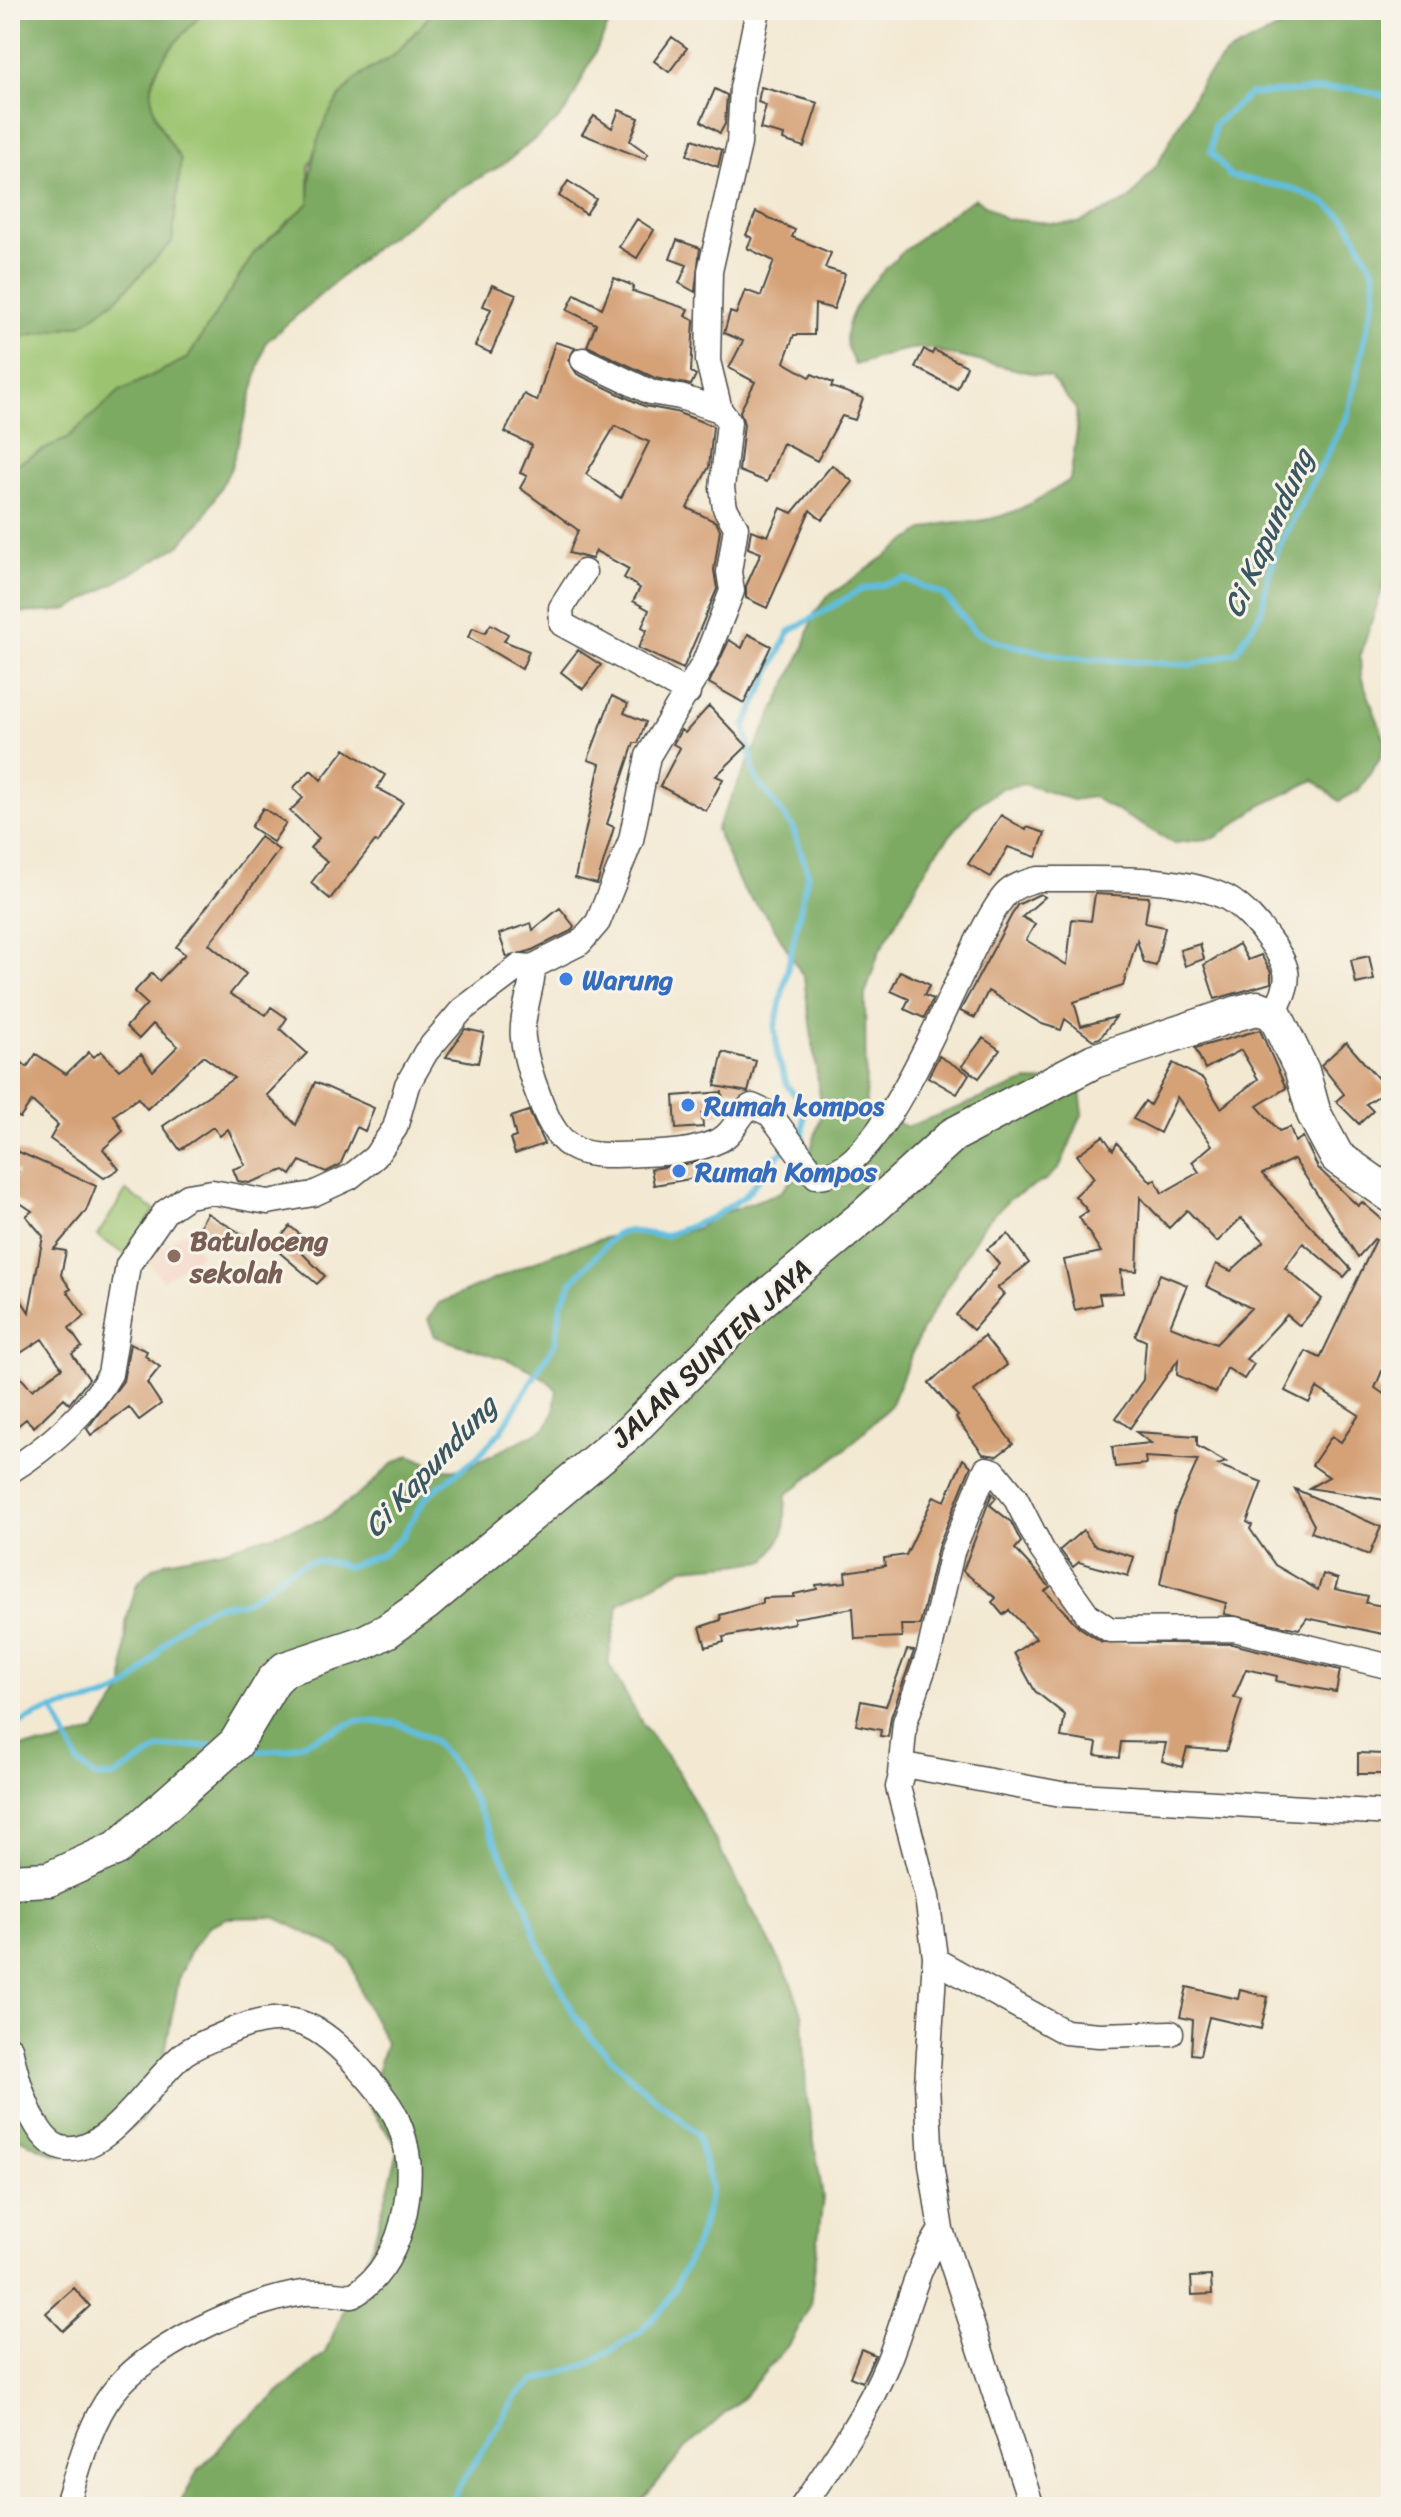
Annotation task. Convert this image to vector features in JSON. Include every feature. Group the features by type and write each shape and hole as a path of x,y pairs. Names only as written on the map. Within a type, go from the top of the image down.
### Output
{"main road":[{"name":"JALAN SUNTEN JAYA","path":"10,1881 49,1879 117,1848 231,1748 273,1681 285,1669 363,1643 387,1631 425,1604 632,1430 755,1306 865,1215 953,1135 1094,1061 1257,1008 1274,1013"},
{"path":"1274,1013 1302,1071 1314,1114 1337,1157 1391,1195"}],"street":[{"path":"10,1471 28,1460 88,1405 103,1386 112,1361 128,1265 165,1212 188,1196 212,1192 268,1202 313,1194 350,1177 375,1157 395,1128 407,1085 426,1052 462,1010 520,966 532,967 580,943 598,922 631,840 648,756 704,663 732,591 729,572 736,527 725,508 722,488 729,422 720,410 708,361 710,271 739,144 742,88 758,10"},
{"path":"583,360 650,392 680,397 720,410"},
{"path":"584,572 561,608 562,624 688,693"},
{"path":"532,967 534,978 522,1014 523,1039 549,1126 561,1142 576,1151 602,1156 680,1152 723,1139 734,1129 746,1108 760,1107 770,1114 816,1176 825,1177 848,1162 866,1144 906,1089 986,926 1006,893 1029,881 1173,884 1205,890 1228,899 1269,939 1287,967 1287,989 1274,1013"},
{"path":"1032,2507 941,2230 931,2164 927,2084 935,1960 932,1922 898,1787 905,1722 929,1653 952,1552 986,1469 994,1471 1015,1497 1042,1550 1088,1615 1110,1630 1234,1629 1391,1667"},
{"path":"900,1774 904,1765 912,1765 1061,1794 1391,1813"},
{"path":"935,1960 1065,2032 1099,2035 1171,2033"},
{"path":"10,2048 19,2083 41,2134 51,2144 72,2149 98,2140 186,2053 255,2020 294,2019 311,2025 343,2050 385,2098 407,2143 409,2182 404,2215 398,2236 377,2277 352,2296 305,2293 218,2319 150,2359 112,2393 98,2419 66,2507"},
{"path":"802,2507 856,2423 887,2366 922,2258 941,2230"}],"shaded area":[{"name":"Batuloceng sekolah","path":"185,1231 201,1254 162,1281 146,1258"}],"green space":[{"path":"10,10 206,10 172,47 153,79 155,114 181,159 172,242 117,299 83,324 10,339"},
{"path":"206,10 435,10 393,56 362,74 309,166 309,203 255,252 188,358 120,391 66,439 10,467 10,339 83,324 172,242 180,159 155,113 151,95 153,79 172,47"},
{"path":"435,10 616,10 568,108 556,122 501,166 446,196 372,250 266,342 231,468 205,516 179,546 69,609 10,614 10,467 66,439 120,391 188,358 255,252 309,203 315,149 336,102 361,75 399,51"},
{"path":"1297,10 1391,10 1391,563 1360,656 1361,676 1385,740 1380,759 1358,791 1339,801 1314,780 1260,806 1215,838 1174,843 1092,797 1073,800 1024,784 1002,788 973,808 934,855 879,952 865,995 866,1109 907,1127 1027,1081 1065,1082 1080,1092 1083,1112 1060,1167 1046,1180 1011,1198 983,1225 922,1330 890,1406 848,1447 786,1495 784,1533 766,1561 684,1568 619,1604 608,1663 642,1723 679,1773 790,1980 803,2016 806,2092 823,2197 810,2306 791,2342 741,2399 686,2448 637,2507 178,2507 197,2472 240,2426 325,2353 373,2244 399,2148 367,2105 386,2043 363,1998 351,1961 337,1948 275,1917 227,1918 209,1926 192,1948 180,1974 157,2094 141,2121 93,2151 55,2155 10,2134 10,1747 54,1745 95,1731 124,1689 126,1622 137,1584 150,1570 167,1561 223,1550 324,1519 366,1489 393,1463 410,1455 443,1469 462,1470 546,1428 554,1412 557,1390 545,1379 516,1363 435,1336 428,1319 439,1303 557,1252 629,1231 665,1236 698,1228 713,1217 781,1192 807,1163 822,1112 804,978 768,917 742,889 716,829 803,650 814,614 826,598 923,530 1002,516 1070,480 1077,431 1076,409 1050,377 923,348 901,351 855,365 846,339 853,312 865,293 899,255 975,198 1005,219 1060,224 1078,223 1129,200 1158,163 1202,81 1227,54 1286,24"},
{"path":"126,1191 155,1210 126,1255 97,1236"}],"building":[{"path":"672,37 687,48 669,72 654,61"},
{"path":"761,87 818,103 804,147 783,140 784,135 760,129 766,105 758,102"},
{"path":"715,89 727,95 725,124 720,133 701,121"},
{"path":"619,110 639,118 630,141 648,154 645,159 582,134 594,116 612,128"},
{"path":"693,139 722,150 718,167 687,155"},
{"path":"568,181 596,199 586,214 559,196"},
{"path":"756,212 795,230 792,237 831,253 825,268 845,274 834,309 815,304 814,335 794,335 784,362 810,377 812,374 833,383 831,387 863,398 855,420 842,416 817,461 783,443 767,482 739,471 744,424 740,411 755,382 729,368 743,341 724,333 730,312 736,314 745,290 761,296 774,261 747,248 752,238 746,235"},
{"path":"637,219 654,230 637,258 619,247"},
{"path":"677,240 700,248 695,292 679,283 687,265 670,259"},
{"path":"614,278 634,286 632,291 688,309 685,316 694,320 691,372 696,375 691,385 655,378 587,346 596,324 567,310 575,294 602,308"},
{"path":"492,285 516,295 491,353 475,346 491,309 483,306"},
{"path":"555,342 575,348 568,360 577,374 644,406 676,412 713,426 709,467 687,508 716,522 720,530 714,570 717,589 683,669 638,648 647,630 642,627 649,610 633,601 640,588 624,578 629,569 596,551 592,559 569,553 578,530 520,488 527,476 520,473 532,445 505,432 524,394 537,401","holes":["615,426 649,442 621,498 586,474"]},
{"path":"924,349 932,354 934,350 967,366 957,389 915,367"},
{"path":"832,465 853,482 822,520 810,510 767,608 746,598 746,586 761,553 748,548 751,530 768,536 781,508 792,513"},
{"path":"491,624 508,634 504,641 529,651 522,669 468,637 473,628 485,633"},
{"path":"748,634 771,646 744,703 709,683 729,640 742,648"},
{"path":"578,650 601,665 583,689 561,672"},
{"path":"612,696 628,704 624,713 646,722 638,743 634,743 607,824 614,827 597,884 575,878 600,764 588,760"},
{"path":"709,706 747,746 716,776 723,779 706,811 660,786 680,748 673,744 681,730 685,733"},
{"path":"345,749 385,775 377,788 403,802 378,843 375,841 330,899 311,883 327,862 310,848 319,838 290,811 303,798 293,788 311,770 321,780"},
{"path":"263,808 286,823 273,842 251,827"},
{"path":"1001,815 1026,830 1027,827 1045,833 1036,857 1008,847 991,877 968,864"},
{"path":"260,837 279,850 209,944 246,974 230,994 266,1015 271,1007 287,1018 280,1029 307,1053 267,1095 296,1125 315,1082 374,1108 365,1131 357,1127 340,1165 326,1172 300,1161 291,1175 284,1170 249,1183 238,1181 233,1169 245,1165 228,1129 220,1136 213,1127 180,1150 163,1126 234,1078 203,1056 147,1109 138,1098 114,1115 123,1131 103,1149 119,1169 104,1178 50,1139 58,1125 32,1101 20,1118 10,1111 10,1052 27,1067 36,1054 66,1074 89,1052 94,1057 101,1051 119,1070 141,1054 153,1071 178,1046 153,1024 139,1039 126,1027 147,1004 134,992 152,973 159,981 185,954 176,947"},
{"path":"1040,894 1045,897 1022,917 1035,924 1026,940 1067,965 1072,919 1091,921 1095,894 1149,897 1145,923 1165,927 1156,966 1144,963 1137,940 1123,986 1074,1002 1081,1026 1116,1017 1100,1038 1093,1040 1065,1019 1061,1030 1042,1024 988,991 975,1018 960,1011 1017,905"},
{"path":"560,908 574,926 571,931 530,951 507,957 499,934 531,923 533,930"},
{"path":"1200,944 1204,959 1185,966 1180,950"},
{"path":"1239,944 1248,960 1261,955 1271,972 1271,983 1215,999 1204,965"},
{"path":"1369,956 1374,980 1356,984 1351,960"},
{"path":"900,971 930,985 924,995 933,999 924,1018 904,1009 909,999 891,991"},
{"path":"465,1029 484,1033 478,1063 446,1057"},
{"path":"1260,1030 1286,1088 1257,1106 1279,1131 1290,1127 1295,1142 1303,1137 1318,1168 1358,1206 1362,1202 1385,1222 1391,1215 1391,1349 1375,1388 1391,1399 1391,1501 1309,1488 1329,1477 1312,1465 1332,1436 1341,1442 1359,1415 1317,1388 1309,1403 1285,1391 1306,1351 1320,1358 1376,1240 1358,1257 1294,1159 1262,1174 1351,1269 1344,1277 1303,1243 1285,1268 1322,1299 1300,1326 1287,1315 1246,1359 1254,1364 1244,1379 1227,1368 1216,1393 1177,1375 1178,1360 1130,1428 1116,1418 1143,1380 1146,1341 1135,1336 1160,1274 1187,1285 1170,1326 1216,1344 1251,1308 1206,1286 1216,1264 1231,1271 1264,1241 1241,1218 1217,1242 1187,1210 1169,1228 1140,1197 1137,1271 1121,1270 1123,1293 1099,1294 1101,1304 1075,1310 1064,1260 1101,1252 1079,1217 1088,1211 1075,1196 1094,1178 1077,1155 1103,1136 1113,1150 1117,1143 1151,1182 1155,1179 1162,1193 1199,1172 1192,1162 1212,1145 1177,1097 1160,1133 1133,1119 1145,1101 1150,1105 1173,1063 1203,1079 1221,1108 1258,1079 1241,1050 1205,1069 1195,1048"},
{"path":"983,1038 1000,1050 979,1078 962,1066"},
{"path":"1346,1042 1388,1090 1366,1104 1373,1111 1359,1124 1336,1101 1344,1094 1321,1065"},
{"path":"723,1052 756,1061 748,1092 715,1086"},
{"path":"939,1056 969,1074 957,1094 928,1077"},
{"name":"Rumah kompos","path":"722,1092 724,1113 702,1114 703,1127 676,1129 674,1096"},
{"path":"529,1111 544,1144 515,1154 510,1139 516,1137 511,1117"},
{"path":"10,1148 96,1186 86,1211 54,1249 66,1251 61,1275 71,1289 67,1291 85,1316 69,1328 82,1347 72,1354 89,1379 69,1404 64,1398 34,1427 26,1419 10,1432 10,1366 32,1390 62,1368 42,1339 10,1360 10,1283 29,1312 43,1236 26,1216 32,1211 10,1196 10,1184 18,1172 10,1168"},
{"name":"Rumah Kompos","path":"706,1161 708,1176 654,1185 651,1169"},
{"path":"207,1213 245,1236 236,1251 199,1228"},
{"path":"290,1226 304,1238 296,1247 325,1276 317,1284 273,1247"},
{"path":"1008,1234 1029,1263 997,1288 1004,1294 973,1330 956,1315 999,1264 987,1249"},
{"path":"984,1336 1007,1365 974,1391 1013,1444 997,1456 983,1454 956,1418 958,1416 929,1383"},
{"path":"130,1344 147,1351 145,1356 160,1367 147,1383 161,1404 139,1420 129,1407 91,1435 87,1429 123,1381"},
{"path":"1136,1432 1197,1436 1197,1446 1226,1462 1218,1465 1262,1482 1247,1522 1252,1525 1250,1529 1275,1565 1318,1590 1323,1574 1338,1579 1335,1589 1368,1596 1366,1603 1389,1607 1383,1634 1307,1618 1299,1629 1224,1614 1226,1603 1160,1584 1174,1514 1198,1460 1145,1457 1146,1464 1115,1467 1112,1447 1151,1443"},
{"path":"963,1459 971,1466 938,1547 920,1625 901,1625 902,1637 855,1639 853,1608 794,1618 794,1623 723,1637 724,1642 706,1647 700,1627 721,1620 720,1615 763,1603 763,1598 794,1597 794,1594 817,1589 816,1585 846,1582 845,1572 885,1566 884,1558 906,1555 934,1496 945,1501"},
{"path":"1295,1489 1381,1527 1369,1555 1311,1532 1314,1525"},
{"path":"992,1493 996,1498 990,1505 1011,1522 1021,1542 1015,1549 1050,1587 1045,1591 1079,1627 1102,1642 1232,1644 1340,1670 1336,1692 1276,1681 1277,1676 1246,1669 1234,1697 1242,1700 1226,1751 1187,1748 1182,1767 1162,1761 1166,1743 1121,1742 1119,1758 1095,1755 1097,1743 1061,1737 1065,1715 1035,1691 1014,1653 1036,1638 1009,1610 1003,1615 992,1602 996,1598 963,1571"},
{"path":"1083,1530 1094,1545 1134,1557 1128,1576 1079,1562 1073,1567 1060,1550"},
{"path":"907,1650 914,1651 891,1717 888,1737 880,1736 881,1730 856,1725 861,1701 886,1706"},
{"path":"1358,1753 1383,1754 1382,1774 1358,1774"},
{"path":"1187,1987 1238,1999 1240,1990 1268,1997 1261,2029 1209,2017 1200,2055 1191,2054 1193,2020 1180,2017"},
{"path":"1211,2276 1212,2294 1192,2295 1191,2277"},
{"path":"74,2288 90,2306 63,2331 46,2313"},
{"path":"861,2349 875,2355 862,2382 850,2377"}],"waterway":[{"name":"Ci Kapundung","path":"798,1141 803,1138 804,1105 788,1087 778,1059 775,1028 808,873 793,828 755,777 745,726 789,632 860,590 905,579 944,595 974,631 997,642 1070,658 1193,665 1236,652 1261,613 1269,573 1283,539 1348,415 1375,293 1374,271 1347,220 1325,203 1291,188 1230,176 1211,152 1214,125 1250,94 1351,88 1391,97"},
{"name":"Ci Kapundung","path":"10,1728 44,1712 117,1693 133,1682 171,1636 193,1618 214,1606 244,1602 291,1569 315,1561 347,1567 382,1554 401,1538 426,1497 477,1457 501,1431 556,1341 561,1304 572,1282 616,1234 629,1231 665,1236 713,1217 745,1196 778,1155 788,1148"},
{"path":"53,1709 79,1764 94,1776 113,1777 161,1748 216,1745"},
{"path":"243,1751 286,1750 357,1721 397,1723 434,1741 458,1770 526,1903 536,1939 574,2014 592,2039 639,2085 697,2133 711,2187 708,2207 696,2245 666,2305 639,2333 591,2363 533,2382 519,2393 446,2507"}],"place":[{"name":"Warung","path":"566,979"},
{"name":"Rumah kompos","path":"688,1105"},
{"name":"Rumah Kompos","path":"679,1171"},
{"name":"Batuloceng sekolah","path":"174,1256"}]}
